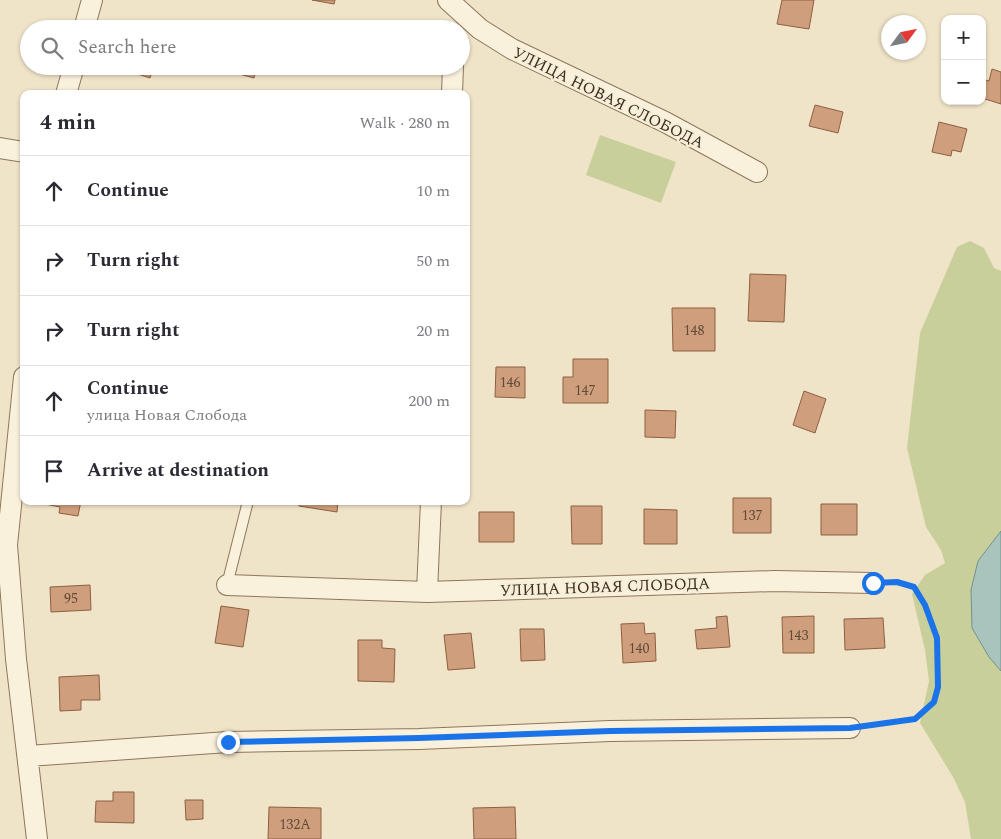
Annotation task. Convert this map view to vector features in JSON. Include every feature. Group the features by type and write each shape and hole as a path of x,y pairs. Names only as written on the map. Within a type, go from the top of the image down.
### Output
{"street":[{"path":"86,20 92,0"},
{"name":"УЛИЦА НОВАЯ СЛОБОДА","path":"448,0 460,20"},
{"name":"УЛИЦА НОВАЯ СЛОБОДА","path":"470,25 480,29 512,49 664,122 757,172"},
{"path":"67,90 71,75"},
{"path":"452,90 453,75"},
{"path":"0,148 20,151"},
{"path":"20,417 7,545 16,659 37,839"},
{"path":"427,592 431,505"},
{"name":"УЛИЦА НОВАЯ СЛОБОДА","path":"227,585 427,592 774,581 873,583"},
{"path":"28,756 228,742 610,731 850,728"}],"lane":[{"path":"227,585 247,505"}],"path":[{"path":"850,728 915,719 934,702 938,687 937,638 925,605 914,587 897,582 873,583"}],"green space":[{"path":"600,135 676,162 661,203 586,175"},
{"path":"970,241 984,248 994,268 1001,271 1001,531 978,561 971,590 972,628 989,657 1001,671 1001,839 971,839 965,802 953,777 920,723 929,681 925,650 912,594 925,575 945,563 941,550 926,527 907,448 920,333 957,247"}],"water":[{"path":"1001,531 1001,671 989,657 972,628 971,590 978,561"}],"building":[{"path":"312,0 335,0 334,4"},
{"path":"782,0 814,0 809,29 777,24"},
{"path":"992,69 1001,72 1001,104 986,99 986,80 989,81"},
{"path":"243,75 255,75 254,78"},
{"path":"815,105 843,112 838,133 809,126"},
{"path":"939,122 967,129 961,152 952,150 951,156 932,152"},
{"path":"750,274 786,275 784,322 748,321"},
{"path":"672,308 715,308 715,351 673,351"},
{"path":"573,359 608,359 608,403 563,403 563,377 573,377"},
{"path":"496,367 525,367 525,398 495,397"},
{"path":"804,391 826,399 815,433 793,425"},
{"path":"645,410 676,411 675,438 645,437"},
{"path":"733,498 771,498 771,533 733,533"},
{"path":"821,504 857,504 857,535 821,535"},
{"path":"50,505 80,505 78,516 59,513 60,507"},
{"path":"299,505 338,505 337,512"},
{"path":"571,506 602,506 602,544 572,544"},
{"path":"644,509 677,510 677,544 644,544"},
{"path":"479,512 514,512 514,542 479,542"},
{"path":"90,585 91,610 51,612 50,587"},
{"path":"221,606 249,610 243,647 215,643"},
{"path":"727,616 730,647 697,649 695,630 717,628 716,617"},
{"path":"814,616 814,653 783,653 782,617"},
{"path":"883,618 885,648 845,650 844,619"},
{"path":"644,623 645,634 655,633 656,661 623,663 621,624"},
{"path":"520,629 544,629 545,660 521,661"},
{"path":"471,633 475,668 448,670 444,635"},
{"path":"358,640 382,640 382,648 395,649 394,682 358,681"},
{"path":"99,675 100,700 81,700 81,710 60,711 59,677"},
{"path":"113,792 134,792 134,823 95,822 96,801 113,801"},
{"path":"185,800 203,800 203,819 186,820"},
{"path":"269,807 321,808 321,839 268,839"},
{"path":"515,807 516,839 474,839 473,808"}],"route":[{"path":"228,742 610,731 850,728 915,719 934,702 938,687 937,638 925,605 914,587 897,582 873,583"}]}
